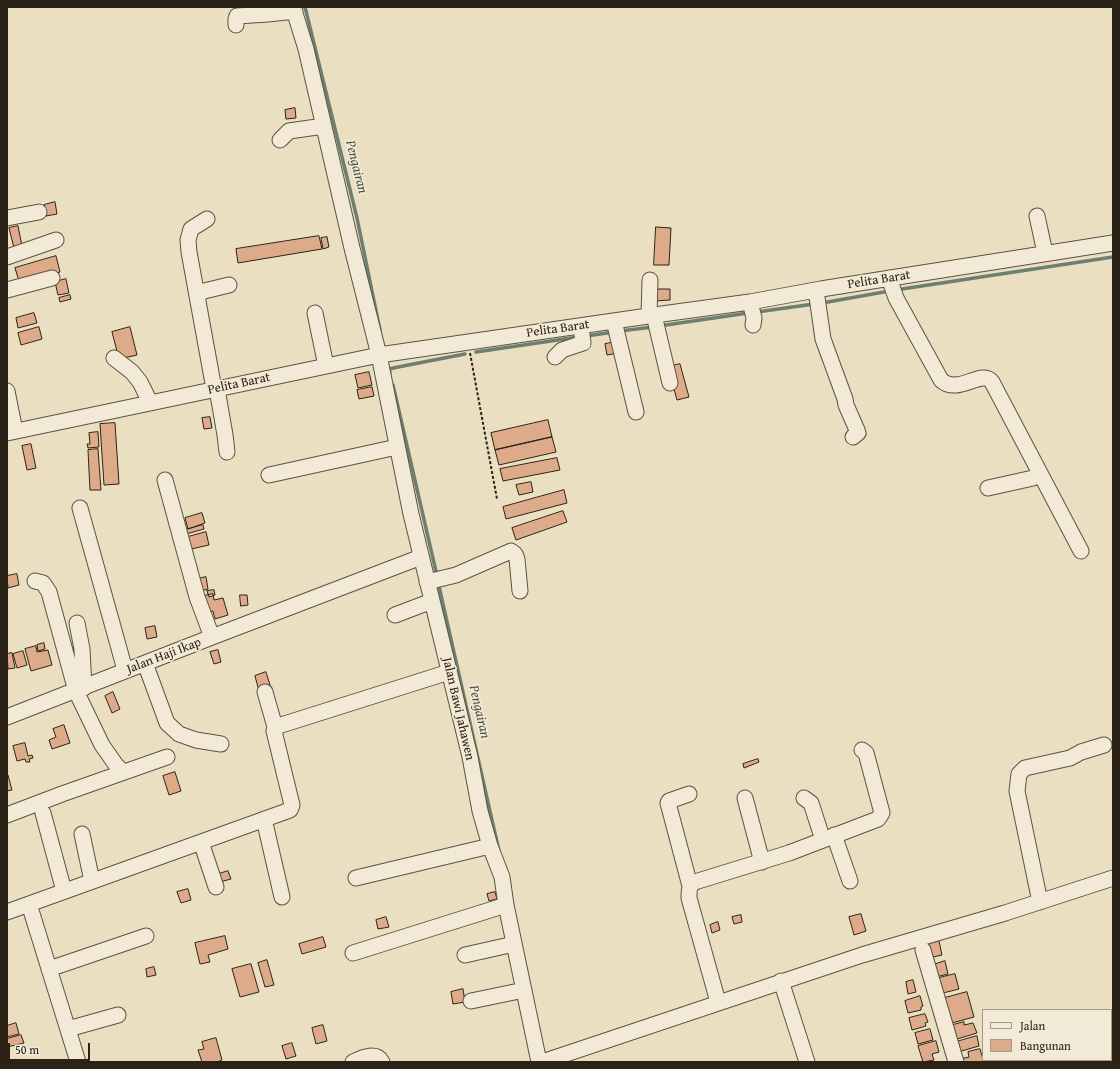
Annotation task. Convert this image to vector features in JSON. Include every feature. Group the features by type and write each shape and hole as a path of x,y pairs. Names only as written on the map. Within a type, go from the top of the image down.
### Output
{"street":[{"path":"236,25 237,16 268,14 294,9"},
{"name":"Jalan Bawi Jahawen","path":"294,9 306,49 352,248 379,355 421,557 470,757 480,811 490,846 502,877 506,905 539,1062"},
{"path":"280,140 289,131 324,126"},
{"path":"7,218 39,212"},
{"path":"1037,216 1044,253"},
{"path":"207,219 191,229 189,234 189,252 196,295 225,435 227,452"},
{"path":"7,257 56,240"},
{"name":"Pelita Barat","path":"11,432 379,355 750,302 889,278 1113,243"},
{"path":"7,290 52,278"},
{"path":"889,278 895,295 941,380 946,384 955,386 984,378 990,379 1081,551"},
{"path":"650,280 651,315 670,383"},
{"path":"196,295 204,291 229,285"},
{"path":"816,290 823,339 846,405 858,433 853,437"},
{"path":"750,302 754,318 753,325"},
{"path":"315,313 326,366"},
{"path":"614,321 636,412"},
{"path":"555,357 562,350 583,343 581,326"},
{"path":"114,358 132,372 140,382 150,402"},
{"path":"7,391 11,432"},
{"path":"270,475 397,447"},
{"path":"988,488 1033,478 1040,473"},
{"name":"Jalan Haji Ikap","path":"7,716 212,637 198,597 165,480"},
{"path":"80,508 125,670"},
{"path":"427,582 456,575 511,551 515,554 517,559 520,591"},
{"path":"212,637 421,557"},
{"path":"36,581 43,584 49,592 80,689 102,745 116,765 123,772"},
{"path":"395,615 432,601"},
{"path":"77,623 82,649 80,689"},
{"path":"145,663 167,723 179,734 196,740 221,744"},
{"path":"275,727 449,672"},
{"path":"7,912 290,810 292,806 274,731 275,727 265,692"},
{"path":"1040,902 1017,791 1020,771 1025,768 1070,758 1081,752 1104,745"},
{"path":"690,886 692,883 789,853 878,819 882,813 866,753 862,750"},
{"path":"7,815 167,757"},
{"path":"689,794 669,801 668,803 690,886 690,898 718,1002"},
{"path":"745,798 762,862"},
{"path":"804,798 811,803 850,880"},
{"path":"43,813 64,891"},
{"path":"264,819 282,897"},
{"path":"82,834 92,881"},
{"path":"201,842 216,887"},
{"path":"356,878 490,846"},
{"path":"542,1062 781,981 862,955 1040,902 1113,878"},
{"path":"29,904 78,1062"},
{"path":"353,953 506,905"},
{"path":"49,969 146,936"},
{"path":"465,955 514,944"},
{"path":"923,950 956,1062"},
{"path":"781,981 807,1062"},
{"path":"471,1001 524,990"},
{"path":"68,1029 118,1015"},
{"path":"353,1062 371,1056 376,1056 382,1062"}],"path":[{"path":"468,342 497,499"}],"building":[{"path":"295,108 296,118 286,119 285,110"},
{"path":"55,202 57,214 46,216 44,205"},
{"path":"18,226 22,246 14,248 9,228"},
{"path":"656,227 671,228 669,265 654,265"},
{"path":"319,236 322,249 238,263 236,249"},
{"path":"327,237 329,247 323,249 321,238"},
{"path":"56,256 60,272 20,284 15,268"},
{"path":"66,279 69,293 58,295 55,282"},
{"path":"655,289 670,289 670,300 655,301"},
{"path":"70,295 71,299 60,302 59,298"},
{"path":"34,313 37,323 18,328 16,318"},
{"path":"39,327 42,339 21,345 18,333"},
{"path":"130,327 137,355 119,359 112,332"},
{"path":"616,342 619,353 607,355 605,344"},
{"path":"680,364 689,397 677,400 668,367"},
{"path":"369,372 372,385 358,388 355,375"},
{"path":"372,387 374,396 359,399 357,390"},
{"path":"210,417 212,428 204,429 202,418"},
{"path":"548,420 552,437 495,450 491,433"},
{"path":"115,423 119,484 104,485 100,424"},
{"path":"98,432 99,447 88,448 87,444 90,444 89,433"},
{"path":"552,437 556,452 499,465 495,450"},
{"path":"31,444 36,468 27,470 22,446"},
{"path":"98,449 101,490 90,490 88,450"},
{"path":"557,458 560,470 503,481 500,469"},
{"path":"531,482 533,492 519,495 516,485"},
{"path":"564,490 567,503 506,519 503,507"},
{"path":"563,511 567,522 516,540 512,528"},
{"path":"202,513 205,523 188,529 185,518"},
{"path":"203,525 204,529 186,534 185,530"},
{"path":"206,532 209,545 191,549 188,537"},
{"path":"17,574 19,585 8,588 7,576"},
{"path":"206,577 208,589 197,592 194,580"},
{"path":"214,590 215,595 209,597 207,591"},
{"path":"213,594 214,600 223,598 228,615 215,619 213,611 209,612 204,596"},
{"path":"240,595 247,595 248,605 241,606"},
{"path":"155,626 157,637 147,639 145,628"},
{"path":"44,643 45,649 38,651 37,645"},
{"path":"36,646 37,652 48,650 52,665 31,671 25,649"},
{"path":"218,650 221,662 214,664 210,652"},
{"path":"23,651 27,665 17,668 13,654"},
{"path":"12,653 15,668 8,669 7,654"},
{"path":"266,672 271,688 259,691 255,676"},
{"path":"113,692 120,709 112,713 105,696"},
{"path":"64,725 70,743 52,749 49,740 56,737 53,729"},
{"path":"25,743 28,756 32,755 33,758 29,759 30,762 26,762 25,759 17,761 13,746"},
{"path":"758,759 759,762 744,768 743,764"},
{"path":"175,772 181,791 169,795 163,776"},
{"path":"7,775 12,790 7,791"},
{"path":"228,871 231,879 216,883 213,876"},
{"path":"188,889 191,900 181,903 177,892"},
{"path":"495,892 497,899 489,901 487,894"},
{"path":"861,914 866,931 854,935 849,917"},
{"path":"741,915 742,922 734,924 732,917"},
{"path":"386,917 389,927 378,929 376,920"},
{"path":"718,922 720,930 712,933 710,925"},
{"path":"225,936 228,949 208,955 210,962 200,964 195,943"},
{"path":"323,937 326,947 302,954 299,944"},
{"path":"939,941 942,955 929,958 925,945"},
{"path":"267,960 274,985 265,987 258,963"},
{"path":"945,961 948,974 936,977 933,965"},
{"path":"251,964 259,992 240,997 232,969"},
{"path":"154,967 156,975 147,977 146,969"},
{"path":"955,974 959,989 939,994 935,979"},
{"path":"913,980 916,992 908,994 906,982"},
{"path":"463,989 465,1002 453,1004 451,992"},
{"path":"967,992 974,1017 948,1024 941,999"},
{"path":"920,996 923,1006 921,1007 921,1010 908,1013 905,1001"},
{"path":"925,1014 928,1022 925,1023 926,1026 912,1030 909,1018"},
{"path":"964,1022 964,1025 973,1023 977,1033 957,1039 953,1025"},
{"path":"16,1023 19,1034 7,1037 7,1026"},
{"path":"323,1025 327,1041 316,1044 312,1028"},
{"path":"930,1029 933,1040 918,1044 915,1033"},
{"path":"21,1035 24,1043 7,1047 7,1039"},
{"path":"977,1036 979,1046 958,1052 956,1042"},
{"path":"216,1038 222,1060 217,1062 202,1062 198,1050 204,1049 202,1042"},
{"path":"936,1041 939,1052 932,1054 934,1060 923,1062 918,1046"},
{"path":"292,1043 296,1056 286,1059 282,1046"},
{"path":"980,1049 982,1061 984,1062 961,1062 960,1059 969,1057 968,1052"}],"waterway":[{"name":"Pengairan","path":"305,7 357,218 380,330"},
{"path":"902,289 1113,257"},
{"path":"822,303 884,292"},
{"path":"757,312 814,304"},
{"path":"659,326 748,313"},
{"path":"620,331 653,327"},
{"path":"586,336 614,332"},
{"path":"476,352 578,337"},
{"path":"390,373 389,369 465,354"},
{"name":"Pengairan","path":"393,385 437,576"},
{"name":"Pengairan","path":"438,582 499,851"}]}
